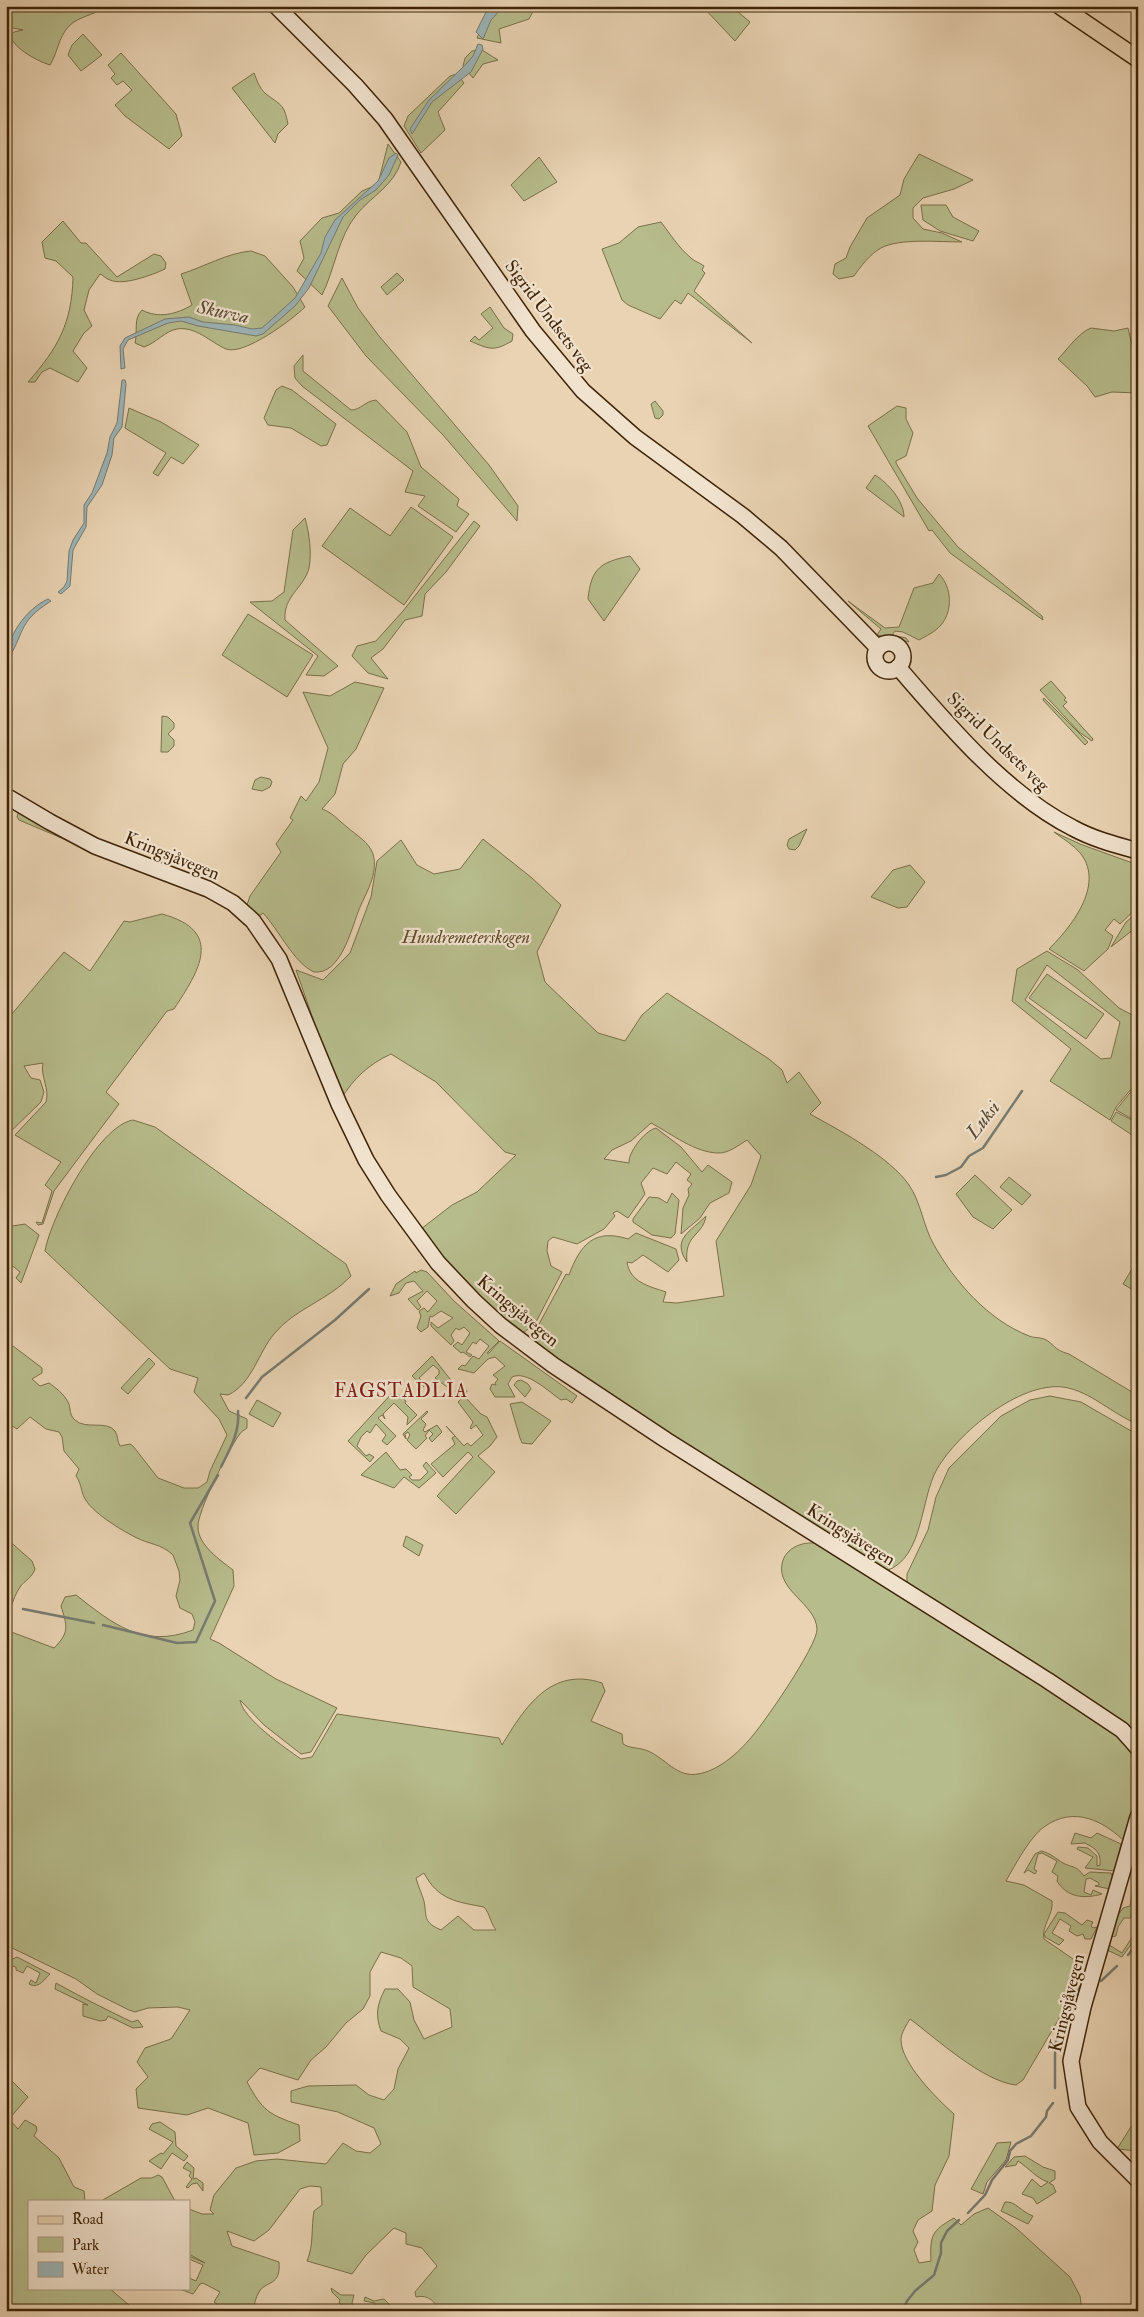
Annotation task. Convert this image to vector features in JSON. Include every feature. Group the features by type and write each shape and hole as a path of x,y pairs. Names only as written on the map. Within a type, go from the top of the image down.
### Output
{"main road":[{"path":"1060,6 1138,59"}],"street":[{"name":"Sigrid Undsets veg","path":"276,6 330,58 385,119 533,331 583,392 635,437 743,516 781,548 878,648 885,643 898,646 903,656 898,667 972,747 1027,800 1076,830 1138,851"},
{"name":"Kringsjåvegen","path":"6,796 95,846 195,882 228,900 253,921 279,959 339,1104 379,1181 438,1263 500,1325 553,1365 666,1440 1047,1680 1122,1730 1138,1748"},
{"name":"Kringsjåvegen","path":"1138,1817 1083,2007 1071,2061 1078,2107 1100,2142 1138,2180"}],"green space":[{"path":"6,6 105,7 77,20 69,26 50,65 27,54 13,41 10,36 14,32 23,30 13,28 6,23"},
{"path":"495,6 536,6 529,19 499,29 501,43 477,38 486,17"},
{"path":"702,6 731,6 750,22 735,41"},
{"path":"83,34 102,55 81,71 68,55 72,45"},
{"path":"482,50 498,60 483,64 473,78 463,66 465,58 472,51"},
{"path":"121,53 176,114 182,136 169,149 125,116 115,105 132,90 123,81 117,85 111,78 115,74 108,65"},
{"path":"254,73 258,84 266,94 281,105 285,112 288,124 278,134 275,143 232,88"},
{"path":"457,74 464,83 438,112 445,130 421,153 404,126 408,116 450,76"},
{"path":"388,144 401,162 398,170 388,184 357,214 351,223 345,233 322,295 297,271 304,258 300,241 322,218 339,213 362,191 374,186 379,180"},
{"path":"919,154 973,180 954,189 923,198 913,208 913,218 923,229 942,233 962,242 920,241 889,245 873,254 854,276 839,279 833,274 835,264 846,258 850,247 867,218 900,195 904,179"},
{"path":"539,157 557,182 524,201 511,185"},
{"path":"921,205 946,205 953,217 979,231 973,241 940,231 923,220"},
{"path":"63,221 81,243 86,243 117,277 154,254 161,256 166,263 165,269 145,277 122,282 107,279 100,274 89,290 84,310 92,326 84,333 73,351 87,368 78,382 50,368 42,372 35,382 28,382 48,358 55,346 70,308 73,277 56,261 45,258 42,242"},
{"path":"661,222 686,254 704,266 702,270 705,273 694,291 752,343 688,293 681,304 675,300 660,319 628,305 622,300 602,249 619,243 638,227"},
{"path":"251,251 265,256 293,287 305,307 290,320 256,342 234,350 226,349 197,332 184,329 173,330 144,347 135,343 137,321 142,310 161,315 180,311 192,305 181,274 224,257"},
{"path":"397,273 404,280 387,295 381,287"},
{"path":"342,278 358,308 379,336 489,465 518,506 517,521 443,435 366,356 328,306"},
{"path":"490,307 504,328 513,334 512,341 495,348 470,341 475,336 479,340 493,328 481,314"},
{"path":"1091,328 1114,331 1128,328 1133,349 1138,356 1138,393 1112,392 1095,397 1087,386 1058,359 1077,338"},
{"path":"303,355 303,371 351,410 358,409 376,400 407,432 421,467 459,499 457,506 469,514 456,532 418,506 425,496 405,492 413,471 302,386 295,378 294,366"},
{"path":"282,386 292,390 336,424 327,445 321,446 291,428 268,425 264,418 276,390"},
{"path":"655,401 663,411 663,415 659,419 655,418 651,404"},
{"path":"897,406 906,408 906,419 913,433 906,456 896,461 896,463 917,498 958,547 1042,616 1043,620 950,553 932,530 929,531 868,426"},
{"path":"129,408 161,422 199,445 183,464 171,457 158,476 153,473 166,453 125,428"},
{"path":"875,475 894,493 901,505 904,517 866,488"},
{"path":"411,507 453,537 404,605 322,546 350,508 390,536"},
{"path":"305,518 310,543 309,568 303,581 290,598 285,612 285,620 338,666 324,676 306,675 318,656 250,602 272,601 284,592 293,530"},
{"path":"474,521 480,526 446,572 425,594 422,616 405,620 383,649 371,658 388,679 368,673 352,656 357,646 376,641 403,611"},
{"path":"630,556 640,569 604,621 588,599 592,580 599,568 605,564"},
{"path":"939,574 949,592 948,613 939,627 919,640 903,632 895,631 892,635 906,638 909,642 877,635 881,629 848,601 885,628 899,627 914,588 933,583"},
{"path":"248,614 313,655 287,697 222,655"},
{"path":"1051,681 1066,698 1064,700 1067,702 1063,706 1093,739 1092,741 1079,732 1040,690"},
{"path":"355,682 384,688 356,749 343,764 335,794 322,809 332,814 369,846 373,854 374,869 348,940 338,959 331,967 323,971 314,972 307,968 293,954 263,913 258,917 246,908 250,896 281,852 276,844 293,820 290,818 301,796 306,801 319,782 328,748 303,692 330,696"},
{"path":"1044,698 1088,742 1085,745 1043,700"},
{"path":"162,716 168,717 174,723 174,728 168,734 174,740 174,746 168,752 161,752"},
{"path":"261,777 270,779 272,782 270,787 262,791 252,789 255,780"},
{"path":"19,810 85,848 19,820 17,817"},
{"path":"807,829 799,846 795,850 789,849 787,845 789,839"},
{"path":"1054,832 1080,844 1138,865 1138,907 1120,924 1114,919 1105,930 1113,936 1108,949 1084,971 1049,949 1066,930 1082,906 1087,893 1089,879 1087,866 1081,854"},
{"name":"Hundremeterskogen","path":"483,839 532,878 561,905 537,952 545,982 598,1033 625,1041 642,1015 667,993 769,1059 782,1070 787,1083 799,1072 821,1103 810,1114 877,1154 890,1164 909,1185 934,1245 962,1286 986,1310 1014,1329 1031,1337 1042,1338 1060,1351 1069,1354 1137,1395 1138,1424 1083,1393 1063,1387 1046,1388 1009,1401 974,1426 947,1455 931,1481 919,1526 908,1554 898,1564 886,1571 568,1370 531,1339 566,1274 569,1275 578,1255 590,1242 597,1238 616,1236 628,1239 636,1233 676,1249 679,1260 668,1272 643,1255 632,1263 627,1262 629,1269 636,1279 666,1292 663,1302 677,1303 724,1296 716,1241 751,1185 761,1156 747,1140 726,1152 719,1153 701,1150 651,1123 631,1141 612,1150 604,1159 629,1163 631,1154 638,1143 647,1133 656,1128 681,1147 702,1172 708,1165 732,1182 729,1193 710,1203 700,1218 681,1234 683,1208 689,1195 688,1189 692,1184 687,1180 691,1174 676,1162 667,1174 653,1168 641,1183 645,1194 628,1218 617,1211 613,1213 615,1216 604,1229 577,1244 553,1237 548,1241 547,1251 551,1266 562,1272 536,1322 521,1335 511,1327 448,1266 421,1229 452,1205 477,1192 516,1155 505,1152 436,1082 391,1054 363,1072 341,1099 296,970 323,980 350,953 371,897 377,861 401,840 417,865 434,874 460,869"},
{"path":"910,865 925,882 907,907 898,908 871,897 893,870"},
{"path":"1138,912 1138,926 1111,947 1126,922"},
{"path":"162,914 182,921 194,931 200,942 201,954 198,967 192,981 174,1009 167,1011 106,1092 119,1104 54,1191 43,1224 38,1225 36,1222 42,1223 52,1191 45,1185 61,1162 15,1135 46,1102 47,1092 42,1068 43,1063 24,1066 31,1078 40,1080 44,1092 41,1102 6,1136 6,1021 64,952 90,971 124,921 130,922"},
{"path":"1047,951 1078,970 1119,1008 1138,1018 1138,1081 1116,1107 1110,1120 1050,1081 1071,1049 1012,1001 1017,969","holes":["1047,965 1120,1022 1111,1058 1101,1059 1025,1000"]},
{"path":"1047,974 1104,1014 1086,1039 1029,998"},
{"path":"1138,1083 1138,1122 1116,1110"},
{"path":"1116,1112 1138,1123 1138,1139 1111,1121"},
{"path":"133,1120 155,1127 346,1264 351,1276 332,1292 282,1325 268,1342 243,1384 228,1395 220,1394 229,1411 247,1419 247,1428 239,1435 221,1466 203,1508 198,1527 199,1534 206,1546 216,1557 233,1570 234,1586 210,1639 276,1679 337,1708 311,1752 301,1754 264,1725 240,1700 243,1708 256,1724 275,1741 301,1759 312,1757 337,1714 499,1738 502,1745 530,1704 542,1693 554,1685 568,1680 584,1679 602,1683 605,1691 591,1721 622,1734 623,1744 648,1751 684,1773 698,1774 712,1770 732,1757 755,1733 788,1686 815,1638 817,1629 815,1620 785,1582 782,1574 782,1564 787,1553 796,1546 808,1543 820,1544 1120,1735 1138,1759 1138,1801 1127,1844 1109,1829 1088,1819 1067,1817 1055,1820 1033,1837 1006,1881 1024,1885 1052,1901 1051,1911 1044,1929 1044,1939 1076,1961 1081,1970 1080,1978 1070,2000 1023,2080 1016,2085 989,2076 960,2058 910,2019 901,2037 903,2049 913,2070 954,2114 949,2156 935,2185 932,2211 918,2220 913,2231 918,2242 914,2250 919,2263 931,2261 932,2240 936,2231 941,2227 954,2218 961,2225 974,2214 988,2208 1016,2228 1070,2277 1080,2296 1082,2311 441,2311 428,2298 416,2297 415,2292 437,2266 422,2248 406,2244 406,2233 394,2228 366,2255 352,2274 307,2261 311,2249 314,2211 322,2205 321,2187 310,2186 300,2189 269,2230 254,2241 227,2231 232,2246 279,2262 278,2276 259,2292 252,2311 228,2311 226,2307 223,2308 214,2302 220,2292 203,2283 200,2284 193,2294 182,2290 190,2290 190,2278 196,2281 203,2265 190,2259 190,2256 205,2263 190,2255 190,2209 202,2214 214,2214 210,2210 214,2195 236,2168 256,2161 277,2159 326,2164 343,2143 356,2151 370,2153 381,2144 374,2128 338,2112 291,2102 291,2091 308,2086 356,2085 369,2095 384,2100 394,2089 398,2069 409,2048 400,2039 381,2031 378,2010 385,1989 398,1989 410,2002 414,2020 424,2039 452,2027 450,2009 413,1987 412,1966 401,1958 381,1952 370,1972 370,1996 363,2009 346,2023 326,2047 311,2060 298,2080 260,2068 247,2082 267,2110 280,2118 299,2125 300,2141 278,2153 254,2155 248,2123 208,2108 187,2115 138,2108 136,2089 148,2077 137,2062 145,2048 171,2039 190,2010 178,2007 148,2008 135,2012 129,2010 97,1994 76,1979 6,1945 6,1630 54,1648 63,1638 66,1628 61,1606 65,1597 76,1595 116,1624 144,1635 159,1637 175,1635 193,1630 195,1622 192,1614 180,1608 176,1596 180,1580 173,1555 164,1548 140,1540 122,1530 93,1509 84,1497 76,1476 79,1469 64,1451 62,1437 59,1432 46,1429 30,1417 17,1429 6,1422 6,1348 13,1346 42,1368 42,1373 32,1379 40,1386 49,1383 60,1391 68,1402 75,1420 79,1423 111,1428 116,1433 120,1446 130,1444 133,1446 158,1478 184,1488 198,1488 207,1482 210,1471 227,1435 219,1419 194,1392 198,1378 170,1369 45,1251 56,1217 66,1196 91,1155 105,1138 119,1126","holes":["424,1873 435,1889 457,1901 484,1907 496,1930 474,1930 458,1916 441,1930 431,1924 426,1916 424,1901 416,1878"]},
{"path":"975,1175 1012,1210 993,1229 973,1217 956,1194"},
{"path":"1009,1177 1031,1195 1022,1205 1000,1187"},
{"path":"672,1193 679,1200 675,1234 671,1238 652,1235 633,1222 633,1219 649,1197 659,1198 667,1203"},
{"path":"706,1216 701,1228 688,1246 687,1262 681,1247 682,1241 689,1231"},
{"path":"25,1224 39,1235 21,1283 16,1278 20,1272 9,1263 6,1265 6,1227"},
{"path":"1138,1259 1138,1293 1123,1284"},
{"path":"421,1270 427,1272 454,1301 499,1341 487,1353 500,1341 577,1396 572,1403 566,1399 561,1400 531,1379 518,1376 512,1377 508,1384 515,1397 495,1397 490,1389 492,1384 496,1385 495,1383 498,1379 493,1375 505,1366 495,1357 488,1359 474,1373 458,1369 462,1365 465,1366 473,1356 479,1359 489,1346 480,1339 476,1344 473,1342 466,1352 472,1355 470,1357 463,1352 461,1353 453,1346 458,1342 462,1345 470,1333 464,1327 459,1330 456,1328 451,1335 454,1341 451,1345 431,1326 431,1322 438,1328 453,1318 441,1311 432,1317 430,1316 428,1327 421,1332 417,1328 421,1316 419,1311 424,1308 428,1312 437,1301 427,1291 417,1301 421,1307 418,1310 408,1299 423,1291 414,1281 406,1283 399,1293 390,1296 396,1284 415,1271 416,1273"},
{"path":"432,1356 450,1379 451,1382 447,1387 435,1378 439,1374 439,1370 433,1365 419,1378 426,1385 424,1387 412,1376"},
{"path":"149,1358 155,1364 128,1394 121,1388"},
{"path":"521,1380 528,1384 531,1389 525,1397 514,1385 517,1381"},
{"path":"463,1389 467,1391 465,1397 481,1414 487,1417 497,1437 478,1456 495,1472 456,1514 437,1496 473,1457 468,1452 443,1477 431,1464 455,1444 452,1438 455,1436 464,1446 467,1443 471,1446 483,1435 476,1425 470,1428 473,1422 458,1402 462,1398 457,1393 464,1396"},
{"path":"394,1391 406,1401 405,1403 417,1415 407,1425 408,1417 394,1403 383,1414 385,1419 382,1415 378,1418 396,1436 387,1445 382,1441 386,1435 376,1424 370,1433 367,1431 361,1437 357,1446 366,1456 369,1454 374,1457 370,1462 348,1441"},
{"path":"1050,1396 1081,1402 1138,1435 1138,1739 907,1583 907,1574 928,1530 936,1497 949,1468 1001,1416 1030,1400"},
{"path":"257,1400 281,1413 273,1427 249,1414"},
{"path":"522,1402 551,1421 532,1444 522,1443 510,1404"},
{"path":"427,1411 421,1419 426,1424 423,1430 425,1432 437,1425 442,1432 432,1442 429,1438 433,1434 429,1430 425,1436 427,1438 416,1449 407,1440 410,1435 408,1432 405,1434 406,1439 403,1434"},
{"path":"386,1452 400,1470 406,1469 412,1475 409,1477 412,1480 420,1480 428,1472 423,1466 426,1462 436,1473 419,1488 404,1477 394,1488 361,1475"},
{"path":"406,1536 423,1545 419,1556 403,1546"},
{"path":"6,1538 32,1561 35,1569 17,1592 6,1629"},
{"path":"1075,1833 1091,1838 1097,1833 1121,1844 1115,1871 1085,1868 1093,1857 1077,1849 1078,1847 1088,1848 1097,1856 1097,1866 1100,1865 1100,1857 1095,1849 1085,1843 1071,1844"},
{"path":"1041,1851 1076,1868 1084,1876 1090,1872 1111,1873 1113,1879 1110,1889 1095,1886 1099,1885 1099,1883 1090,1878 1086,1879 1084,1892 1091,1895 1093,1890 1102,1894 1083,1897 1071,1894 1061,1887 1057,1881 1058,1876 1052,1872 1057,1861 1042,1853 1038,1854 1034,1869 1037,1871 1035,1874 1028,1870 1024,1873 1035,1854"},
{"path":"1138,1894 1138,1921 1133,1918 1133,1914 1130,1918 1124,1918 1118,1927 1116,1936 1110,1937 1115,1920 1123,1908 1130,1906 1132,1895"},
{"path":"1058,1912 1065,1913 1082,1925 1087,1920 1093,1922 1091,1926 1093,1928 1097,1927 1091,1939 1085,1939 1083,1934 1077,1936 1069,1931 1071,1926 1060,1919 1052,1933 1064,1940 1059,1945 1045,1937 1044,1934"},
{"path":"1138,1928 1138,1935 1122,1957 1105,1949 1106,1943 1122,1953"},
{"path":"17,1957 50,1974 38,1985 29,1984 31,1980 36,1983 40,1973 27,1966 23,1973 16,1970 16,1967 7,1965 6,1962"},
{"path":"56,1983 132,2022 138,2020 143,2027 133,2028 108,2016 106,2020 100,2021 83,2016 83,2004 88,2005 55,1989"},
{"path":"6,2075 28,2097 9,2119 18,2129 25,2120 36,2126 37,2130 34,2136 59,2158 74,2187 84,2191 85,2200 28,2200 28,2290 111,2290 136,2311 6,2311"},
{"path":"160,2122 175,2132 176,2146 188,2156 184,2161 172,2153 161,2169 149,2161 161,2153 163,2154 173,2142 149,2129 152,2124"},
{"path":"1134,2122 1138,2123 1138,2151 1117,2149"},
{"path":"1011,2142 1006,2160 987,2182 983,2194 971,2189 997,2143"},
{"path":"1025,2156 1043,2167 1055,2171 1055,2179 1049,2183 1053,2185 1056,2192 1037,2204 1033,2198 1022,2194 1032,2179 1041,2187 1048,2182 1018,2161 1016,2165 1005,2167 1014,2157"},
{"path":"187,2162 194,2168 193,2179 196,2178 203,2183 203,2191 197,2183 192,2184 188,2188 186,2187 192,2179 189,2176 191,2172 183,2168"},
{"path":"158,2175 162,2177 174,2200 103,2200 141,2178 152,2178"},
{"path":"1005,2202 1016,2205 1033,2216 1028,2224 1001,2211"},
{"path":"331,2288 341,2295 354,2295 353,2311 339,2303 340,2300 332,2292"},
{"path":"365,2297 374,2301 384,2299 396,2311 378,2311 378,2308 374,2307 375,2303 364,2301"}],"water":[{"path":"489,6 504,6 491,20 483,39 476,32"},
{"path":"478,44 482,45 483,49 471,72 432,102 412,134 410,129 429,100 473,56"},
{"path":"396,153 398,155 389,175 376,190 360,200 343,217 309,288 295,306 263,334 256,336 198,326 181,321 168,323 128,340 123,349 125,368 121,369 120,346 125,338 165,319 189,317 203,322 235,325 252,329 262,328 295,298 321,253 325,237 335,220 378,181 389,158"},
{"path":"122,380 125,380 126,384 122,427 114,438 112,455 102,485 87,507 86,527 73,550 70,586 61,594 58,592 67,581 69,551 73,540 84,523 84,505 92,493 107,453 110,437 117,423"},
{"path":"48,599 51,601 27,622 6,662 9,643 19,625 32,610"}],"waterway":[{"name":"Luksi","path":"936,1177 946,1175 961,1167 969,1156 983,1148 1022,1091"},
{"path":"246,1398 262,1377 335,1320 369,1289"},
{"path":"221,1467 236,1433 238,1411"},
{"path":"103,1625 177,1643 196,1642 215,1601 190,1523 218,1475"},
{"path":"23,1609 94,1623"},
{"path":"1128,1955 1138,1942"},
{"path":"1101,1981 1117,1966"},
{"path":"1055,2088 1055,2044 1071,2011 1080,1986"},
{"path":"968,2213 985,2195 992,2180 1008,2160 1010,2151 1016,2144 1031,2136 1046,2117 1047,2111 1053,2103"},
{"path":"903,2311 907,2301 915,2291 934,2275 941,2253 941,2243 947,2231 959,2220"}],"district":[{"name":"FAGSTADLIA","path":"401,1391"}],"water label":[{"name":"Skurva","path":"223,312"}]}
